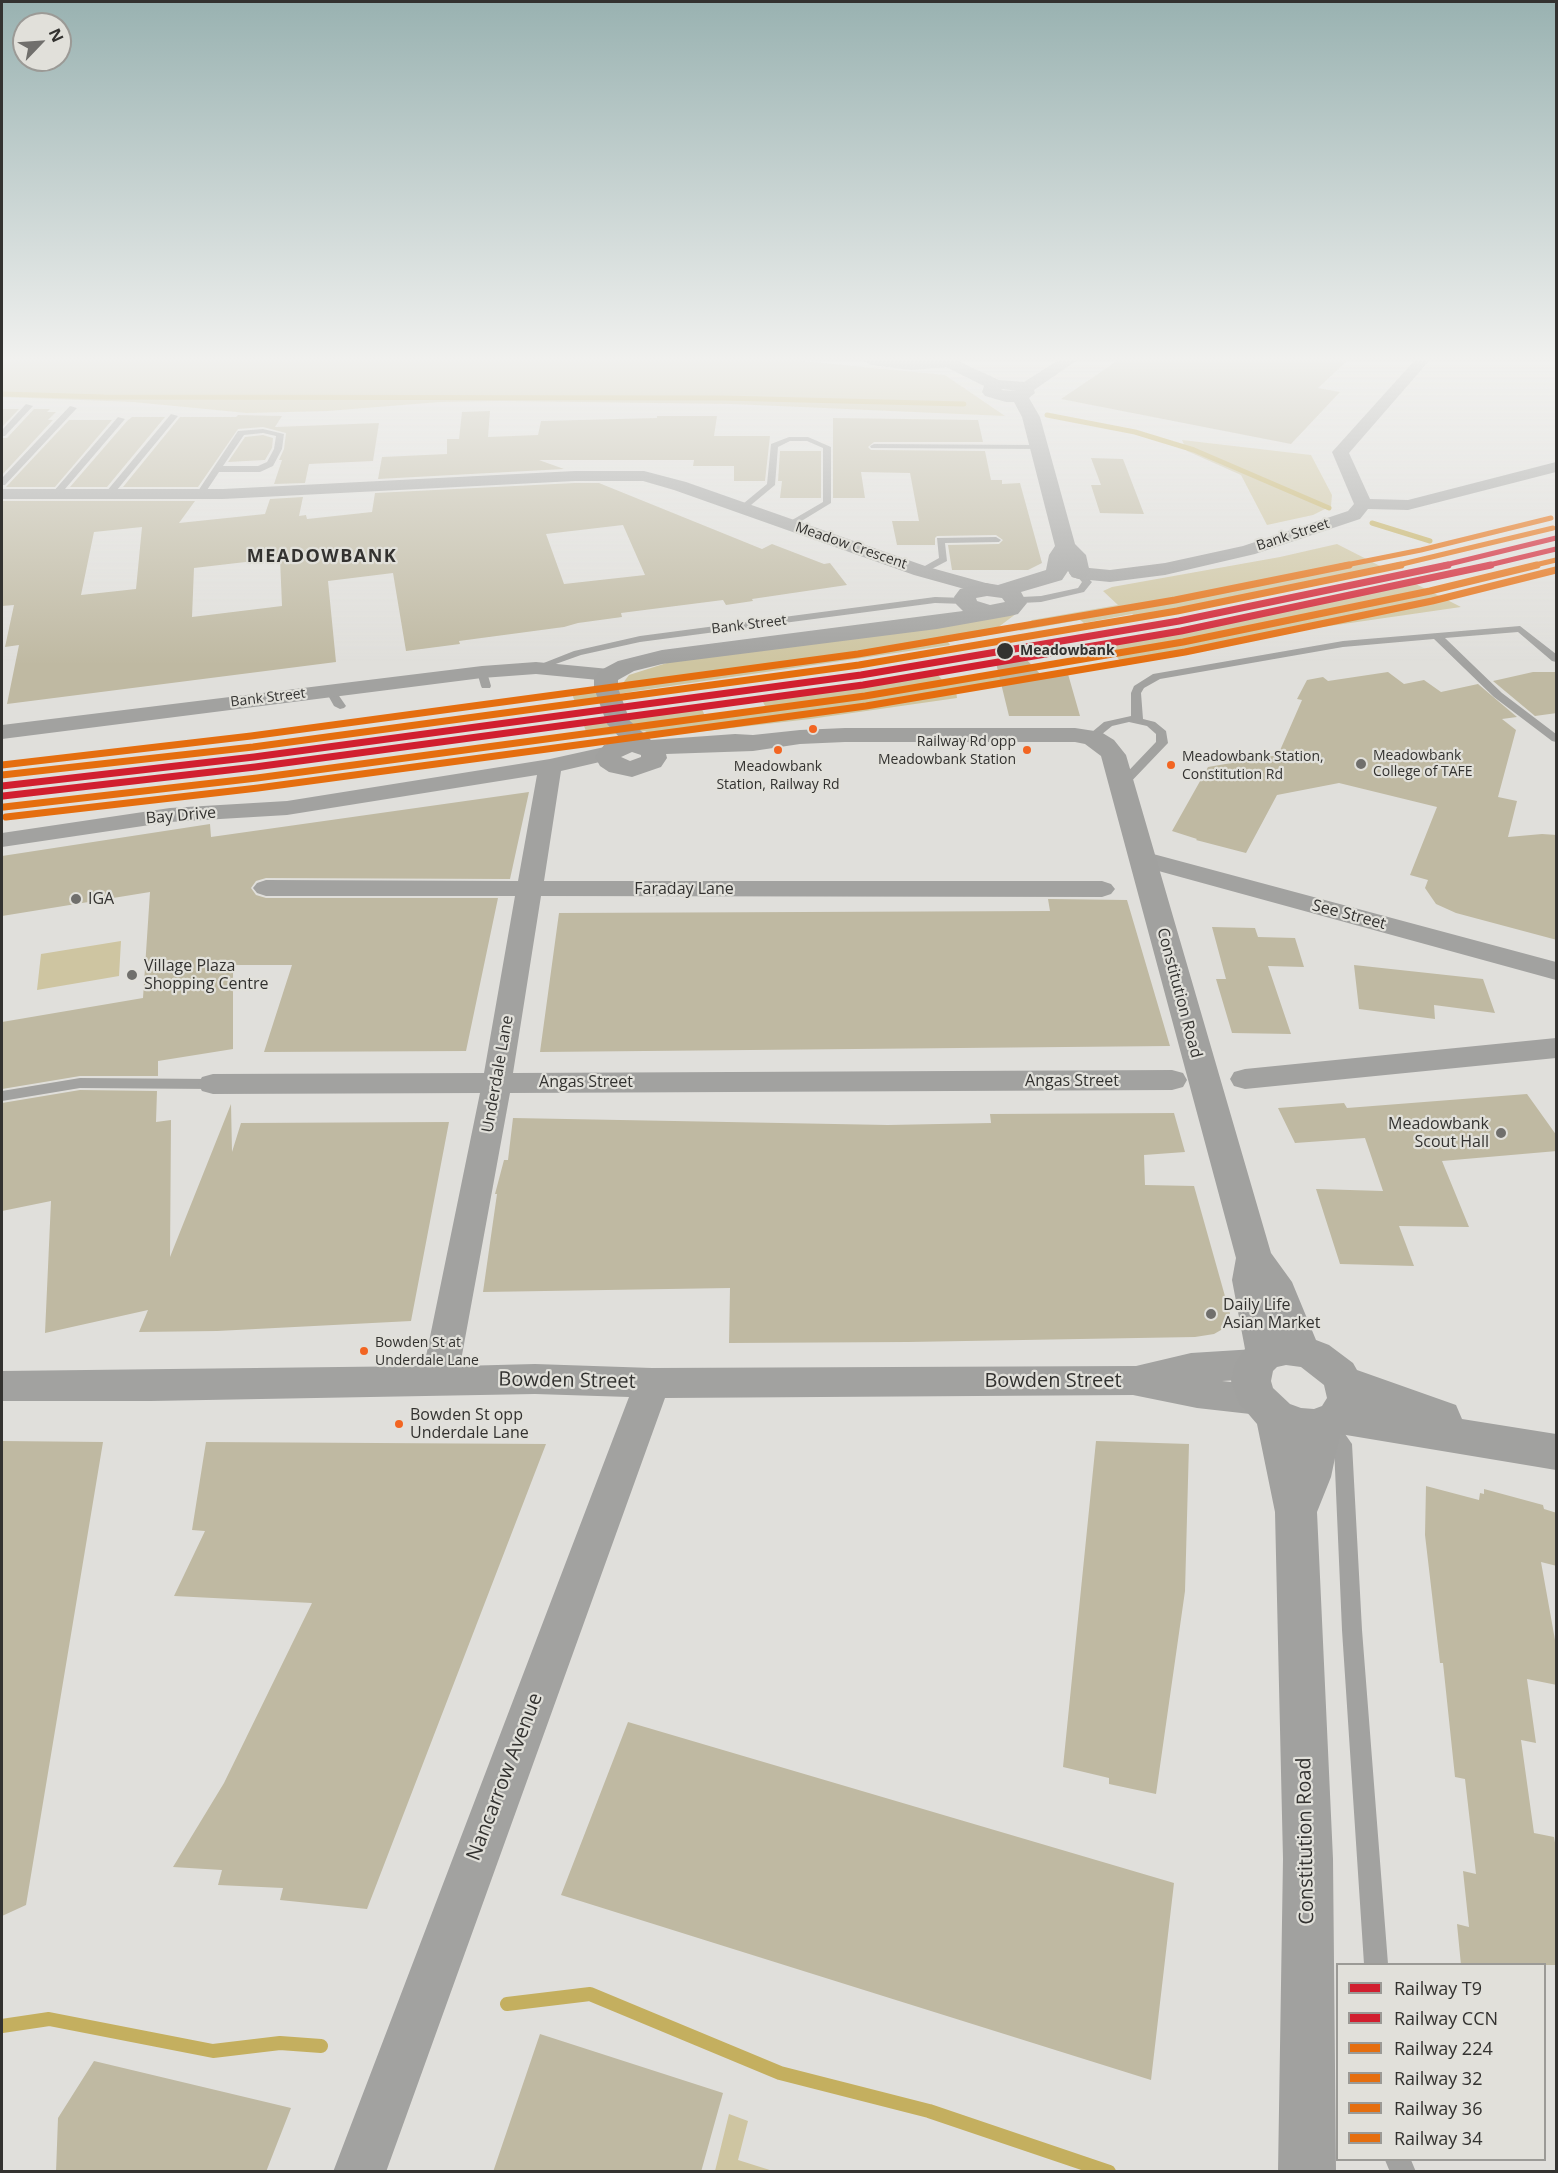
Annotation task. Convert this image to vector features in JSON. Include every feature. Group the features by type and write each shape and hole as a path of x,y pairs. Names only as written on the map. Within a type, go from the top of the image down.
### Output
{"main road":[{"path":"1043,462 1065,546 1076,555 1070,576"},
{"name":"Bank Street","path":"912,623 950,613 989,598 1070,576"},
{"name":"Bank Street","path":"608,682 626,666 662,657 912,623 936,622 990,612 976,609 989,598"},
{"path":"608,682 627,747 741,749 753,743 800,737 845,735 1075,735 1092,737"},
{"name":"Constitution Road","path":"1092,737 1110,750 1121,785 1254,1258 1251,1280 1296,1512 1308,1859 1307,2172"},
{"path":"1341,1421 1328,1364 1271,1377 1300,1425 1341,1421 1542,1449"},
{"path":"1341,1421 1542,1449"},
{"name":"Constitution Road","path":"1296,1512 1310,1477 1341,1421"}],"street":[{"path":"1345,462 1363,504 1408,505 1557,467"},
{"name":"Meadow Crescent","path":"2,496 200,494 621,475 644,476 680,486 921,571 989,598"},
{"name":"Meadow Crescent","path":"2,496 223,498 622,480 680,486"},
{"name":"Bank Street","path":"1070,576 1150,575 1165,569 1248,550 1354,515 1363,504"},
{"name":"Bank Street","path":"2,732 335,698 484,679 536,668 608,682"},
{"name":"Bay Drive","path":"2,840 170,815 287,808 361,797 434,791 549,771 627,747"},
{"name":"Underdale Lane","path":"439,1380 497,1082 549,771"},
{"name":"See Street","path":"1142,859 1557,971"},
{"name":"Faraday Lane","path":"266,888 1102,889"},
{"path":"1245,1079 1557,1048"},
{"name":"Angas Street","path":"213,1084 1172,1080"},
{"name":"Bowden Street","path":"2,1386 151,1386 535,1379 652,1383 1133,1380 1197,1393 1271,1377"},
{"name":"Nancarrow Avenue","path":"359,2172 652,1383"}],"lane":[{"path":"2,483 21,462"},
{"path":"56,494 83,462"},
{"path":"109,494 135,462"},
{"path":"200,494 221,462"},
{"path":"217,469 260,469 271,462"},
{"path":"742,508 771,485 773,462"},
{"path":"790,525 827,503 827,462"},
{"path":"921,571 944,558 940,540 996,540"},
{"name":"Bank Street","path":"536,668 588,650 640,639 935,600 989,598"},
{"path":"1137,720 1136,693 1139,686 1156,676 1343,644 1520,629 1557,659"},
{"path":"1435,635 1498,695 1557,739"},
{"path":"1092,737 1116,721 1137,720 1157,728 1164,739 1121,785"},
{"name":"Angas Street","path":"2,1096 80,1083 213,1084"},
{"path":"1341,1421 1352,1630 1376,1963"}],"shaded area":[{"path":"1213,462 1315,462 1332,495 1331,506 1313,515 1267,525 1241,475"},
{"path":"1337,544 1384,568 1160,612 1139,619 1132,614 1084,623 1080,620 1019,631 1032,620 1118,605 1103,591 1112,587 1280,557"},
{"path":"1410,581 1461,607 1281,633 1123,666 1110,646 1115,645 1112,642 1121,640"},
{"path":"1017,613 988,635 948,642 950,645 575,702 572,694 624,687 623,683 629,675 673,661"},
{"path":"1032,665 1034,667 1031,668 1038,677 956,691 957,698 810,719 653,737 645,731 588,737 583,723 701,707 705,716 766,708 761,698 808,691 809,694 936,673 943,681"},
{"path":"121,941 119,976 37,990 41,954"},
{"path":"729,2114 748,2121 738,2160 773,2171 715,2171"}],"building":[{"path":"2,462 14,462 2,475"},
{"path":"29,462 76,462 55,487 6,487"},
{"path":"91,462 127,462 107,487 70,487"},
{"path":"143,462 215,462 198,487 123,487"},
{"path":"281,462 343,462 309,464 305,483 274,484"},
{"path":"381,462 546,462 564,469 378,479"},
{"path":"694,462 767,462 765,481 734,481 734,466 693,466"},
{"path":"779,462 821,462 821,498 780,498 782,481 778,481"},
{"path":"833,462 987,462 991,480 1002,480 1002,484 1020,483 1042,563 1028,570 952,570 948,545 999,544 1003,540 996,535 937,536 935,545 897,545 892,521 919,521 910,473 861,472 865,498 833,498"},
{"path":"1093,462 1124,462 1144,514 1100,513 1091,485 1101,485"},
{"path":"599,483 762,549 772,544 824,564 830,563 847,585 726,605 723,600 621,613 622,617 406,651 393,573 328,581 336,662 7,704 19,645 5,647 14,605 2,606 2,501 195,501 179,523 265,514 270,499 303,497 299,516 306,515 307,519 372,512 375,493","holes":["623,525 645,575 564,584 546,534","142,527 136,589 81,595 94,532","280,558 282,606 192,617 194,568"]},
{"path":"1025,658 1044,678 1068,674 1080,716 1009,716 996,663"},
{"path":"1388,672 1404,684 1424,680 1441,692 1478,684 1517,717 1502,719 1516,730 1498,797 1517,801 1508,837 1557,835 1557,940 1456,913 1436,904 1425,888 1428,880 1410,875 1437,807 1339,783 1277,795 1246,853 1172,831 1208,767 1278,755 1302,700 1297,699 1307,680 1323,677 1328,681"},
{"path":"1533,672 1557,672 1557,713 1535,716 1493,681"},
{"path":"529,792 510,879 266,878 256,881 251,888 256,895 266,898 498,898 466,1051 264,1052 292,965 233,965 233,1049 158,1061 158,1076 80,1076 2,1089 2,1022 143,998 150,892 2,916 2,856 210,824 211,837"},
{"path":"1048,899 1127,900 1170,1046 540,1052 559,913 1050,911"},
{"path":"1212,927 1255,928 1258,937 1295,938 1304,967 1268,966 1291,1034 1232,1033 1216,979 1226,979"},
{"path":"1354,965 1483,979 1495,1013 1434,1005 1435,1019 1359,1009"},
{"path":"80,1090 157,1091 156,1122 171,1120 170,1257 231,1104 232,1152 241,1123 449,1122 411,1321 217,1331 139,1332 148,1310 45,1333 51,1201 2,1211 2,1103"},
{"path":"1527,1094 1557,1136 1557,1151 1442,1161 1469,1227 1399,1226 1414,1266 1340,1264 1316,1189 1383,1191 1365,1138 1295,1143 1278,1108 1344,1103 1347,1108"},
{"path":"1174,1113 1185,1152 1144,1155 1145,1185 1194,1186 1230,1314 1228,1326 1214,1334 1195,1337 729,1343 730,1288 483,1292 497,1194 495,1194 504,1160 508,1160 513,1118 888,1125 991,1123 990,1114"},
{"path":"2,1441 103,1442 26,1905 2,1916"},
{"path":"1096,1441 1189,1444 1185,1591 1156,1794 1109,1784 1109,1778 1063,1767"},
{"path":"206,1442 546,1444 367,1909 280,1900 283,1888 218,1885 222,1870 173,1867 224,1783 312,1603 174,1596 205,1531 192,1530"},
{"path":"1426,1486 1479,1500 1480,1493 1484,1494 1484,1489 1543,1505 1544,1509 1557,1513 1557,1566 1541,1562 1557,1651 1557,1685 1527,1679 1536,1743 1521,1740 1534,1833 1554,1837 1557,1854 1557,1965 1461,1963 1457,1924 1469,1927 1463,1871 1476,1874 1465,1779 1455,1777 1443,1663 1440,1663 1425,1535"},
{"path":"628,1722 1174,1883 1151,2080 561,1895"},
{"path":"540,2034 723,2093 701,2172 493,2172"},
{"path":"94,2061 291,2108 266,2172 56,2172 58,2118"}],"waterway":[{"path":"1223,462 1329,508"},
{"path":"1372,523 1430,541"},
{"path":"507,2004 590,1994 780,2073 929,2111 1109,2172"},
{"path":"2,2026 49,2019 213,2051 280,2043 321,2046"}],"rail line":[{"name":"36","path":"2,765 251,736 858,654 1175,600 1421,550 1551,518"},
{"name":"224","path":"2,775 253,747 859,665 1177,611 1424,560 1553,528"},
{"name":"T9","path":"2,786 254,757 861,675 1179,621 1426,570 1556,538"},
{"name":"CCN","path":"3,796 255,767 863,685 1181,631 1428,580 1556,549"},
{"name":"32","path":"4,807 257,778 865,696 1183,642 1430,591 1556,560"},
{"name":"34","path":"6,817 258,788 866,706 1185,652 1432,601 1556,570"}],"place":[{"name":"Meadowbank","path":"1005,651"},
{"name":"Meadowbank Station, Railway Rd","path":"778,750"},
{"name":"Railway Rd opp Meadowbank Station","path":"1027,750"},
{"name":"Meadowbank College of TAFE","path":"1361,764"},
{"name":"Meadowbank Station, Constitution Rd","path":"1171,765"},
{"name":"IGA","path":"76,899"},
{"name":"Village Plaza Shopping Centre","path":"132,975"},
{"name":"Meadowbank Scout Hall","path":"1501,1133"},
{"name":"Daily Life Asian Market","path":"1211,1314"},
{"name":"Bowden St at Underdale Lane","path":"364,1351"},
{"name":"Bowden St opp Underdale Lane","path":"399,1424"}],"district":[{"name":"MEADOWBANK","path":"322,557"}]}
